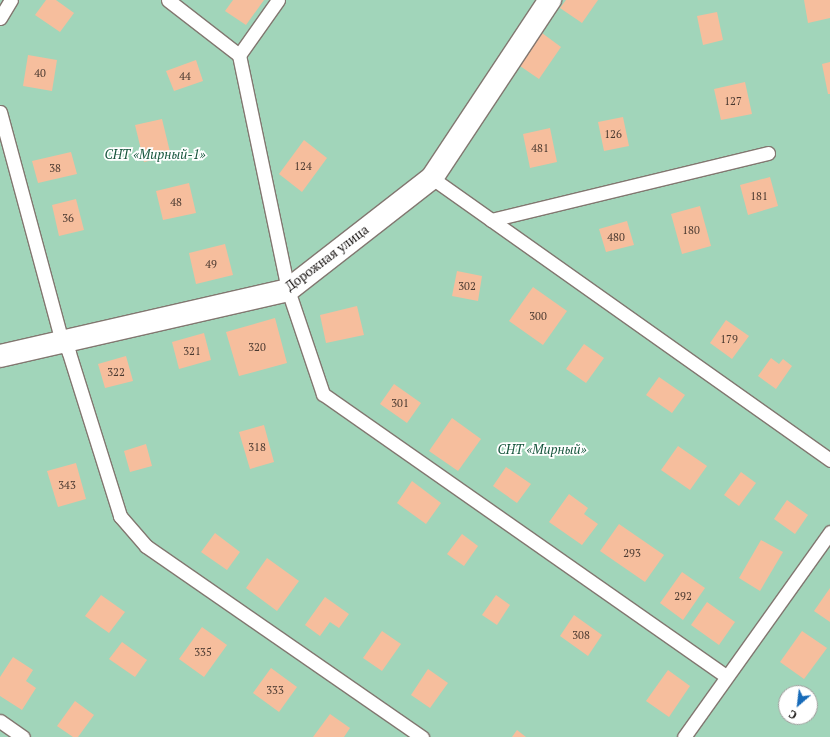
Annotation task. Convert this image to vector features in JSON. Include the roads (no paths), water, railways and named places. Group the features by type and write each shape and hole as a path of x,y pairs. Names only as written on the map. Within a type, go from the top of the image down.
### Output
{"street":[{"name":"Дорожная улица","path":"0,356 62,340 288,290 432,178 550,0"}],"lane":[{"path":"0,18 12,0"},
{"path":"168,0 239,55 288,290 323,394 726,676"},
{"path":"239,55 278,0"},
{"path":"0,112 62,340 69,353 120,516 146,546 422,737"},
{"path":"491,220 768,153"},
{"path":"432,178 830,460"},
{"path":"684,737 830,532"},
{"path":"0,721 23,737"}],"park label":[{"name":"СНТ «Мирный-1»","path":"155,154"},
{"name":"СНТ «Мирный»","path":"542,449"}]}
